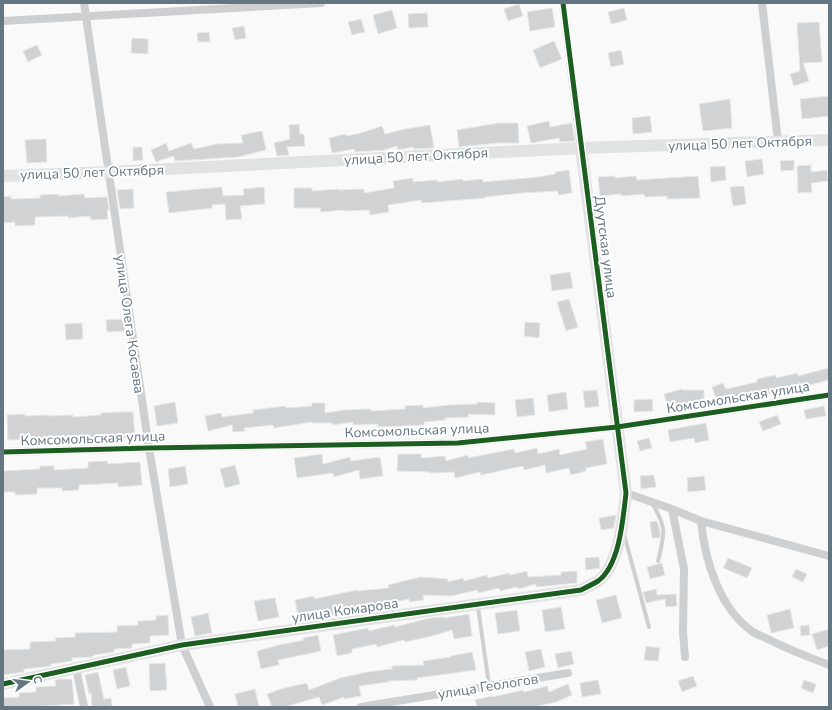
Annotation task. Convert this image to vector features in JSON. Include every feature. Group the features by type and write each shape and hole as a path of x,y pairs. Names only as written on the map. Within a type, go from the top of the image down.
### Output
{"street":[{"name":"улица Олега Косаева","path":"84,3 148,448 182,644 210,707"},
{"path":"3,21 321,3"},
{"name":"Дуутская улица","path":"563,3 626,493"},
{"path":"762,3 778,141"},
{"name":"улица 50 лет Октября","path":"3,176 581,148 829,140"},
{"name":"Комсомольская улица","path":"3,452 458,443 618,427 829,395"},
{"path":"626,493 701,521 829,556"},
{"name":"улица Комарова","path":"3,684 182,644 581,590 599,580 612,563 622,528 626,493"},
{"path":"672,509 684,569 683,632 685,657"},
{"path":"701,521 703,542 711,570 724,599 739,619 754,632 792,651 829,665"},
{"path":"76,668 84,707"},
{"name":"улица Геологов","path":"361,707 568,673"}],"lane":[{"path":"652,502 663,524 664,539 658,561"},
{"path":"622,528 649,627"},
{"path":"478,604 489,685"}],"building":[{"path":"519,4 523,16 508,21 504,9"},
{"path":"552,8 555,27 530,31 527,12"},
{"path":"624,8 627,20 611,24 608,12"},
{"path":"392,10 397,28 378,34 373,15"},
{"path":"427,13 428,27 409,28 408,14"},
{"path":"361,19 365,32 352,35 348,22"},
{"path":"819,22 822,62 803,63 809,81 794,86 790,74 800,71 797,23"},
{"path":"244,26 246,38 235,40 232,28"},
{"path":"209,32 210,42 198,42 197,33"},
{"path":"132,38 148,39 148,54 131,53"},
{"path":"554,41 562,59 540,68 533,50"},
{"path":"37,45 42,55 28,62 23,51"},
{"path":"621,50 624,64 611,67 608,53"},
{"path":"829,96 829,116 802,119 800,99"},
{"path":"730,99 732,128 703,131 699,104"},
{"path":"650,116 652,132 633,134 632,118"},
{"path":"549,121 550,127 572,123 575,141 560,142 559,138 531,143 527,126"},
{"path":"499,123 518,123 519,143 498,143 459,147 457,130"},
{"path":"299,124 300,134 304,134 305,146 287,147 289,155 277,156 274,143 290,139 289,125"},
{"path":"430,125 434,148 414,149 413,147 398,150 397,146 384,150 355,152 354,149 332,153 329,138 346,134 346,136 361,133 382,126 385,134"},
{"path":"262,131 266,150 238,157 175,161 173,156 156,162 151,150 166,143 169,151 191,143 194,149 217,144 243,143 241,135"},
{"path":"46,139 47,162 27,163 25,140"},
{"path":"133,147 142,147 143,160 133,161"},
{"path":"762,159 764,174 747,177 745,161"},
{"path":"794,160 794,170 781,171 780,161"},
{"path":"811,165 811,172 827,170 828,181 811,183 812,192 798,193 797,166"},
{"path":"725,166 726,180 711,182 710,167"},
{"path":"569,170 572,193 558,195 558,191 422,203 421,200 388,205 389,212 370,215 369,210 321,212 320,208 294,208 294,188 312,188 312,191 364,189 364,193 394,188 393,181 413,178 413,182 483,179 483,182 539,177 555,174 555,172"},
{"path":"615,176 615,178 636,176 637,180 698,176 700,198 667,199 667,196 645,197 644,194 600,196 598,177"},
{"path":"744,186 746,204 733,206 730,187"},
{"path":"222,187 223,196 244,195 243,189 264,187 265,204 240,206 242,219 226,220 225,204 212,205 212,208 169,213 166,192"},
{"path":"133,189 134,208 120,209 117,190"},
{"path":"58,194 58,196 84,194 85,198 107,197 109,210 107,210 108,219 91,220 90,216 68,218 68,216 35,217 35,225 15,226 15,222 3,223 3,197 11,196 11,199 40,198 40,195"},
{"path":"570,272 573,288 552,291 550,275"},
{"path":"569,299 578,327 566,331 557,302"},
{"path":"124,319 125,331 107,332 106,320"},
{"path":"525,322 540,323 539,338 524,336"},
{"path":"82,323 83,339 66,340 65,324"},
{"path":"829,368 829,380 801,387 801,389 782,393 782,391 760,396 760,393 733,400 732,396 717,401 712,387 723,383 726,389 757,382 757,379 776,375 776,378 798,373 798,376"},
{"path":"682,389 704,390 704,405 691,405 691,403 669,410 664,394"},
{"path":"597,390 599,406 585,408 583,391"},
{"path":"566,392 568,409 549,412 547,395"},
{"path":"533,398 535,415 517,417 515,400"},
{"path":"652,399 653,411 634,412 634,400"},
{"path":"175,402 178,423 157,426 154,406"},
{"path":"477,402 495,403 495,415 468,414 469,417 445,418 445,420 424,422 424,425 378,427 378,424 353,425 353,422 332,425 332,423 312,422 274,428 273,425 244,428 245,431 233,432 232,425 208,431 205,416 221,413 222,417 253,413 253,410 285,406 286,408 312,406 312,403 325,403 325,413 344,410 371,409 371,411 405,409 405,406 423,405 423,408 477,404"},
{"path":"824,406 826,416 806,419 804,410"},
{"path":"133,412 135,438 8,440 7,415 73,415 73,417 101,415 101,413"},
{"path":"777,415 781,424 763,431 759,422"},
{"path":"706,423 709,440 695,443 694,438 670,442 668,430"},
{"path":"649,438 652,448 640,451 637,441"},
{"path":"603,439 607,464 586,468 586,471 571,475 569,468 546,473 545,465 524,470 523,466 481,475 480,472 455,478 454,472 430,473 397,471 398,454 421,454 421,458 445,456 446,461 468,455 468,458 514,449 515,453 537,448 538,454 559,449 560,455 587,449 585,442"},
{"path":"322,454 323,464 350,457 351,461 380,457 383,476 360,479 359,470 334,477 333,473 297,478 294,458"},
{"path":"107,461 108,464 140,462 142,485 118,487 118,483 79,485 79,490 62,491 62,488 37,488 37,494 15,495 15,492 3,492 3,471 40,469 40,466 54,466 54,470 88,468 88,462"},
{"path":"235,465 240,484 225,488 220,469"},
{"path":"185,466 188,484 170,487 168,469"},
{"path":"654,475 656,487 641,489 640,476"},
{"path":"704,476 706,490 688,492 687,478"},
{"path":"616,515 614,528 601,530 599,518"},
{"path":"657,521 660,531 660,538 652,538 650,522"},
{"path":"599,557 600,568 586,570 585,558"},
{"path":"728,558 752,568 747,578 723,568"},
{"path":"662,563 665,575 650,579 647,567"},
{"path":"796,569 807,574 803,582 792,577"},
{"path":"527,571 528,577 561,575 561,572 577,571 577,583 536,587 536,584 518,589 517,587 500,591 499,588 478,593 478,590 451,596 423,595 424,600 409,602 409,599 384,604 384,606 366,608 317,618 318,619 299,621 295,600 314,596 314,599 357,590 389,588 388,585 420,577 448,579 448,582 463,578 464,581 487,575 488,578 509,573 510,575"},
{"path":"656,589 657,595 676,594 677,606 666,607 665,599 646,603 643,592"},
{"path":"616,595 622,618 602,623 596,600"},
{"path":"275,598 279,617 258,621 254,601"},
{"path":"561,607 565,629 545,632 542,610"},
{"path":"790,609 794,628 771,633 767,615"},
{"path":"517,610 520,631 498,634 495,613"},
{"path":"208,613 212,633 195,636 191,617"},
{"path":"469,614 472,636 454,639 452,630 405,642 404,640 377,647 376,644 352,649 352,653 337,656 333,635 368,628 369,631 394,625 395,627 430,618 444,618"},
{"path":"168,615 169,635 150,636 150,643 132,644 132,648 114,649 114,652 94,655 92,657 72,658 72,661 51,664 51,666 24,669 24,672 3,675 3,650 30,649 30,642 56,641 55,638 75,637 75,633 117,632 117,626 138,625 138,621 156,620 156,616"},
{"path":"809,625 810,635 801,636 800,626"},
{"path":"829,629 829,646 817,650 812,634"},
{"path":"318,635 321,651 278,660 279,665 261,669 257,651 304,640 303,638"},
{"path":"646,646 660,648 658,661 644,660"},
{"path":"541,649 545,667 529,671 525,652"},
{"path":"571,651 574,664 558,668 555,654"},
{"path":"472,652 476,670 417,678 417,680 388,681 359,686 361,696 344,699 344,697 322,705 319,697 284,707 272,707 267,694 284,688 307,683 309,690 340,678 367,672 392,669 392,666 424,665 423,661"},
{"path":"165,663 167,690 150,691 149,664"},
{"path":"126,667 130,686 117,689 113,670"},
{"path":"98,672 104,699 111,698 112,707 92,707 91,693 89,694 85,675"},
{"path":"693,676 697,686 682,692 678,681"},
{"path":"72,679 74,704 33,707 3,707 3,698 19,697 19,693 36,692 36,687 56,686 55,680"},
{"path":"598,680 601,694 582,697 580,683"},
{"path":"804,680 816,684 813,693 801,688"},
{"path":"568,684 572,695 556,702 534,707 477,707 475,700 523,690 524,692 547,686 549,692"},
{"path":"255,689 259,707 238,707 235,694"}],"cycle path":[{"path":"3,684 182,645 581,590 598,581 605,574 616,553 622,528 626,493 563,3"},
{"path":"3,452 458,443 617,427 829,395"}]}
